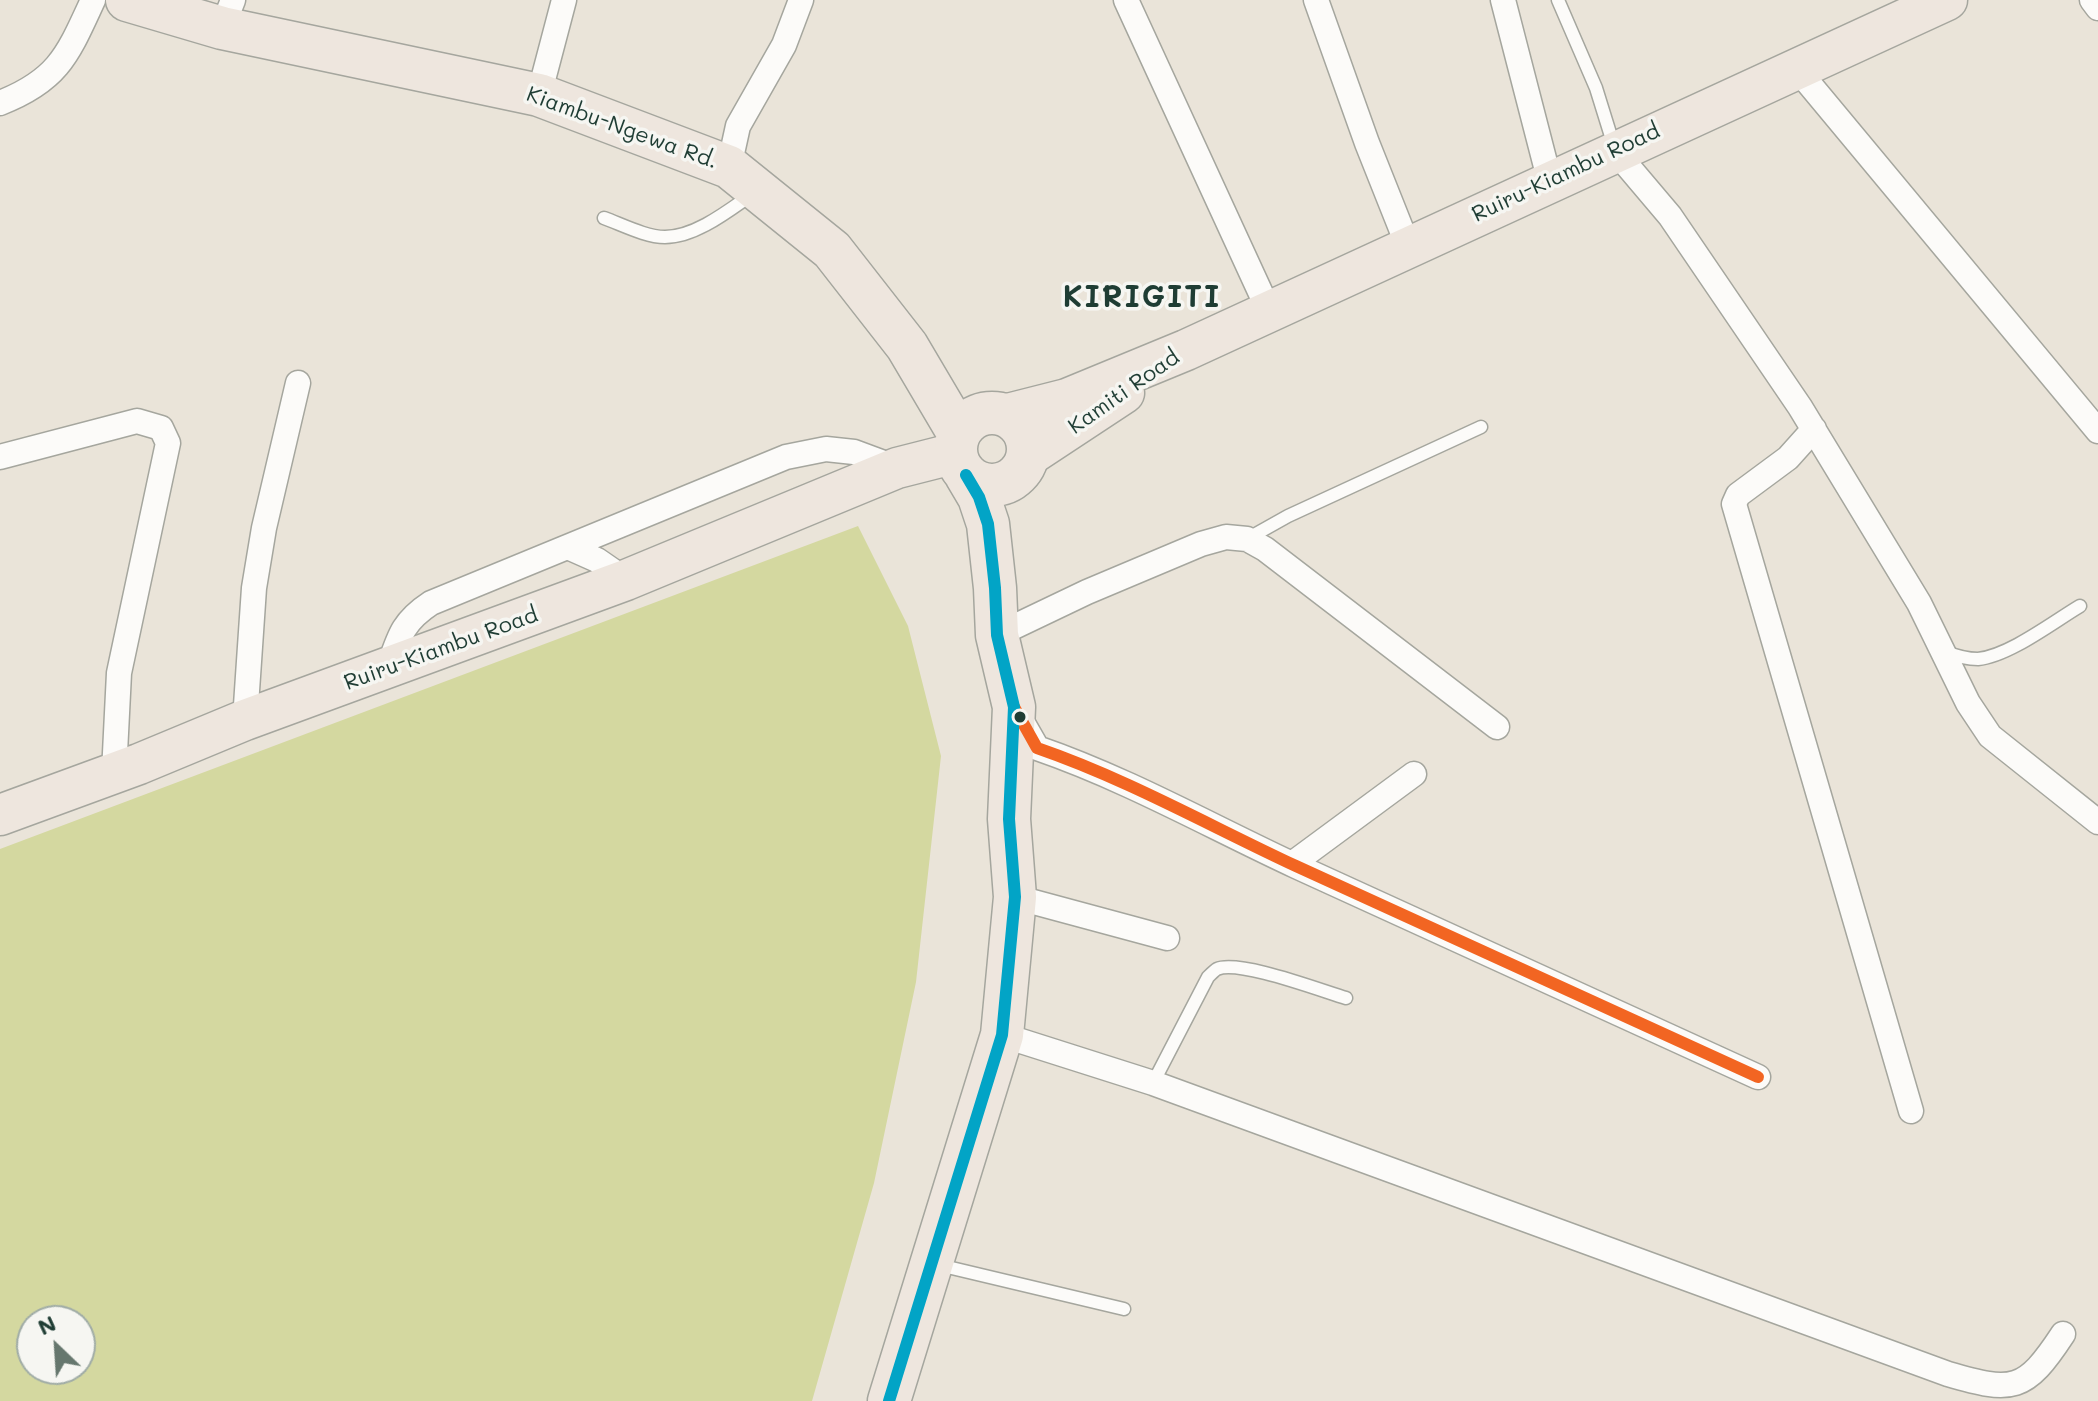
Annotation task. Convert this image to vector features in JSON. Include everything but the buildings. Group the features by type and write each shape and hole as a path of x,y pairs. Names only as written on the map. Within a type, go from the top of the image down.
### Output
{"highway":[{"name":"Kiambu-Ngewa Rd.","path":"127,0 227,14 539,95 743,179 832,250 974,438"},
{"path":"974,438 1012,419 1024,432 1029,449 1008,575 996,625"},
{"path":"974,438 974,481 994,486 1004,483 1024,465"},
{"path":"889,1401 1002,1035 1015,897 1009,819 1014,707 996,625 988,524 979,497 974,438"}],"main road":[{"name":"Ruiru-Kiambu Road","path":"1186,350 1947,0"},
{"name":"Kamiti Road","path":"888,471 1186,350"},
{"name":"Kamiti Road","path":"1024,465 1186,350"},
{"name":"Ruiru-Kiambu Road","path":"0,815 245,720 626,580 888,471"}],"street":[{"path":"0,103 26,93 52,74 71,47 93,0"},
{"path":"539,95 564,0"},
{"path":"743,179 738,126 784,45 801,0"},
{"path":"1126,0 1269,311"},
{"path":"1316,0 1408,246"},
{"path":"1503,0 1550,182"},
{"path":"2092,0 2098,8"},
{"path":"1796,68 2098,431"},
{"path":"1615,151 1670,216 1814,429 1912,590 1968,703 1990,736 2098,822"},
{"path":"245,720 254,588 261,543 298,383"},
{"path":"0,457 137,421 161,428 168,443 119,673 114,773"},
{"path":"1814,429 1788,458 1738,495 1734,504 1911,1111"},
{"path":"388,669 403,627 431,603 786,457 826,449 854,452 888,471"},
{"path":"996,625 1087,592 1201,544 1226,537 1247,539 1265,549 1497,727"},
{"path":"570,548 597,560 626,580"},
{"path":"1014,707 1037,748 1077,762 1171,804 1292,864 1758,1077"},
{"path":"1292,864 1414,774"},
{"path":"1015,897 1167,938"},
{"path":"1002,1035 1153,1083 1988,1386 2012,1386 2026,1379 2043,1364 2063,1334"}],"lane":[{"path":"1558,0 1596,88 1615,151"},
{"path":"604,218 654,236 667,238 680,235 723,214 743,179"},
{"path":"1247,539 1288,516 1481,427"},
{"path":"1943,651 1978,659 2002,652 2080,606"},
{"path":"1153,1083 1208,977 1216,969 1251,969 1346,998"},
{"path":"932,1263 1124,1309"}],"green space":[{"path":"858,526 908,626 941,756 916,982 874,1183 812,1401 0,1401 0,849"}],"transit line":[{"path":"889,1401 1002,1035 1015,897 1009,819 1014,707 997,635 988,524 979,497 966,475"},
{"path":"1014,707 1037,748 1136,788 1296,866 1758,1077"}],"district":[{"name":"KIRIGITI","path":"1142,298"}]}
